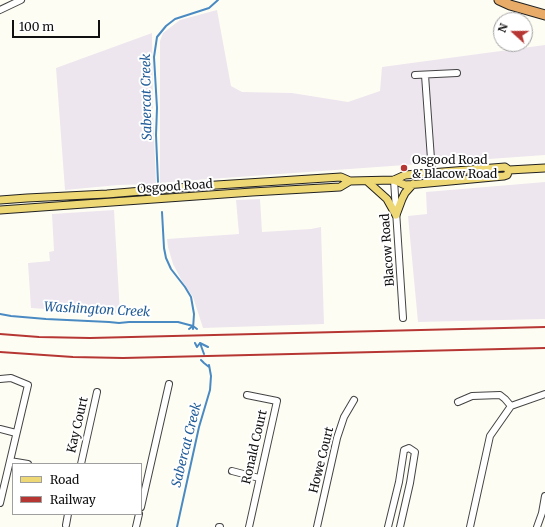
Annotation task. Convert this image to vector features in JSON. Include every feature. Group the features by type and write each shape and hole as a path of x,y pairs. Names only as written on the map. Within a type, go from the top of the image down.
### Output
{"highway":[{"path":"499,0 510,5 545,15"}],"main road":[{"name":"Osgood Road","path":"0,210 340,187 350,182 394,180 405,175 505,167 509,170 545,168"},
{"name":"Osgood Road","path":"394,180 405,185 504,176 507,175 509,170"},
{"name":"Osgood Road","path":"0,200 341,177 350,182"},
{"path":"248,193 251,188 275,185 278,181"},
{"path":"367,181 387,199 396,215"},
{"path":"396,215 405,193 413,184"},
{"path":"158,190 159,199"},
{"path":"111,202 113,193"}],"street":[{"path":"0,10 21,0"},
{"path":"414,75 457,73"},
{"path":"425,75 432,174"},
{"name":"Blacow Road","path":"394,180 403,318"},
{"path":"0,379 11,378 28,385 0,503"},
{"path":"142,499 144,484 170,384"},
{"name":"Kay Court","path":"81,463 97,392"},
{"path":"473,526 490,436 511,406 545,394"},
{"name":"Ronald Court","path":"247,395 277,401 248,527"},
{"path":"458,402 472,396 500,395 511,406"},
{"name":"Howe Court","path":"317,527 337,438 344,417 354,400"},
{"path":"0,429 16,433"},
{"path":"388,527 399,482 404,450 409,448 415,452 400,527"},
{"path":"10,461 22,463"},
{"path":"232,471 259,478"},
{"path":"537,527 542,513 545,496"},
{"path":"66,524 68,515"},
{"path":"136,527 139,515"}],"shaded area":[{"path":"217,10 231,86 242,92 292,93 348,102 380,91 382,67 493,52 533,52 533,47 545,45 545,155 160,183 160,41 163,33 180,20"},
{"path":"152,33 156,184 118,185 65,190 56,68"},
{"path":"545,182 545,319 418,322 408,216 427,214 426,192"},
{"path":"260,199 262,232 321,227 324,324 203,328 193,297 173,264 167,239 239,234 236,200"},
{"path":"114,210 120,314 31,308 28,263 50,261 49,252 54,251 52,214"}],"waterway":[{"name":"Sabercat Creek","path":"158,182 156,135 157,108 154,57 157,37 166,26 175,19 209,8 218,0"},
{"name":"Sabercat Creek","path":"162,212 166,258 171,269 191,297 194,314 193,329"},
{"name":"Washington Creek","path":"0,314 46,319 119,323 178,322 193,326 197,329"},
{"name":"Sabercat Creek","path":"189,329 193,326"},
{"name":"Sabercat Creek","path":"195,343 197,347 200,343"},
{"name":"Sabercat Creek","path":"200,343 204,354"},
{"name":"Sabercat Creek","path":"200,343 208,347"},
{"name":"Sabercat Creek","path":"201,360 209,367"},
{"name":"Sabercat Creek","path":"177,527 199,427 210,390 211,376 209,365"}],"railway":[{"path":"0,334 39,337 90,338 545,327"},
{"path":"0,352 73,357 123,358 545,348"}],"place":[{"name":"Osgood Road & Blacow Road","path":"404,168"}]}
